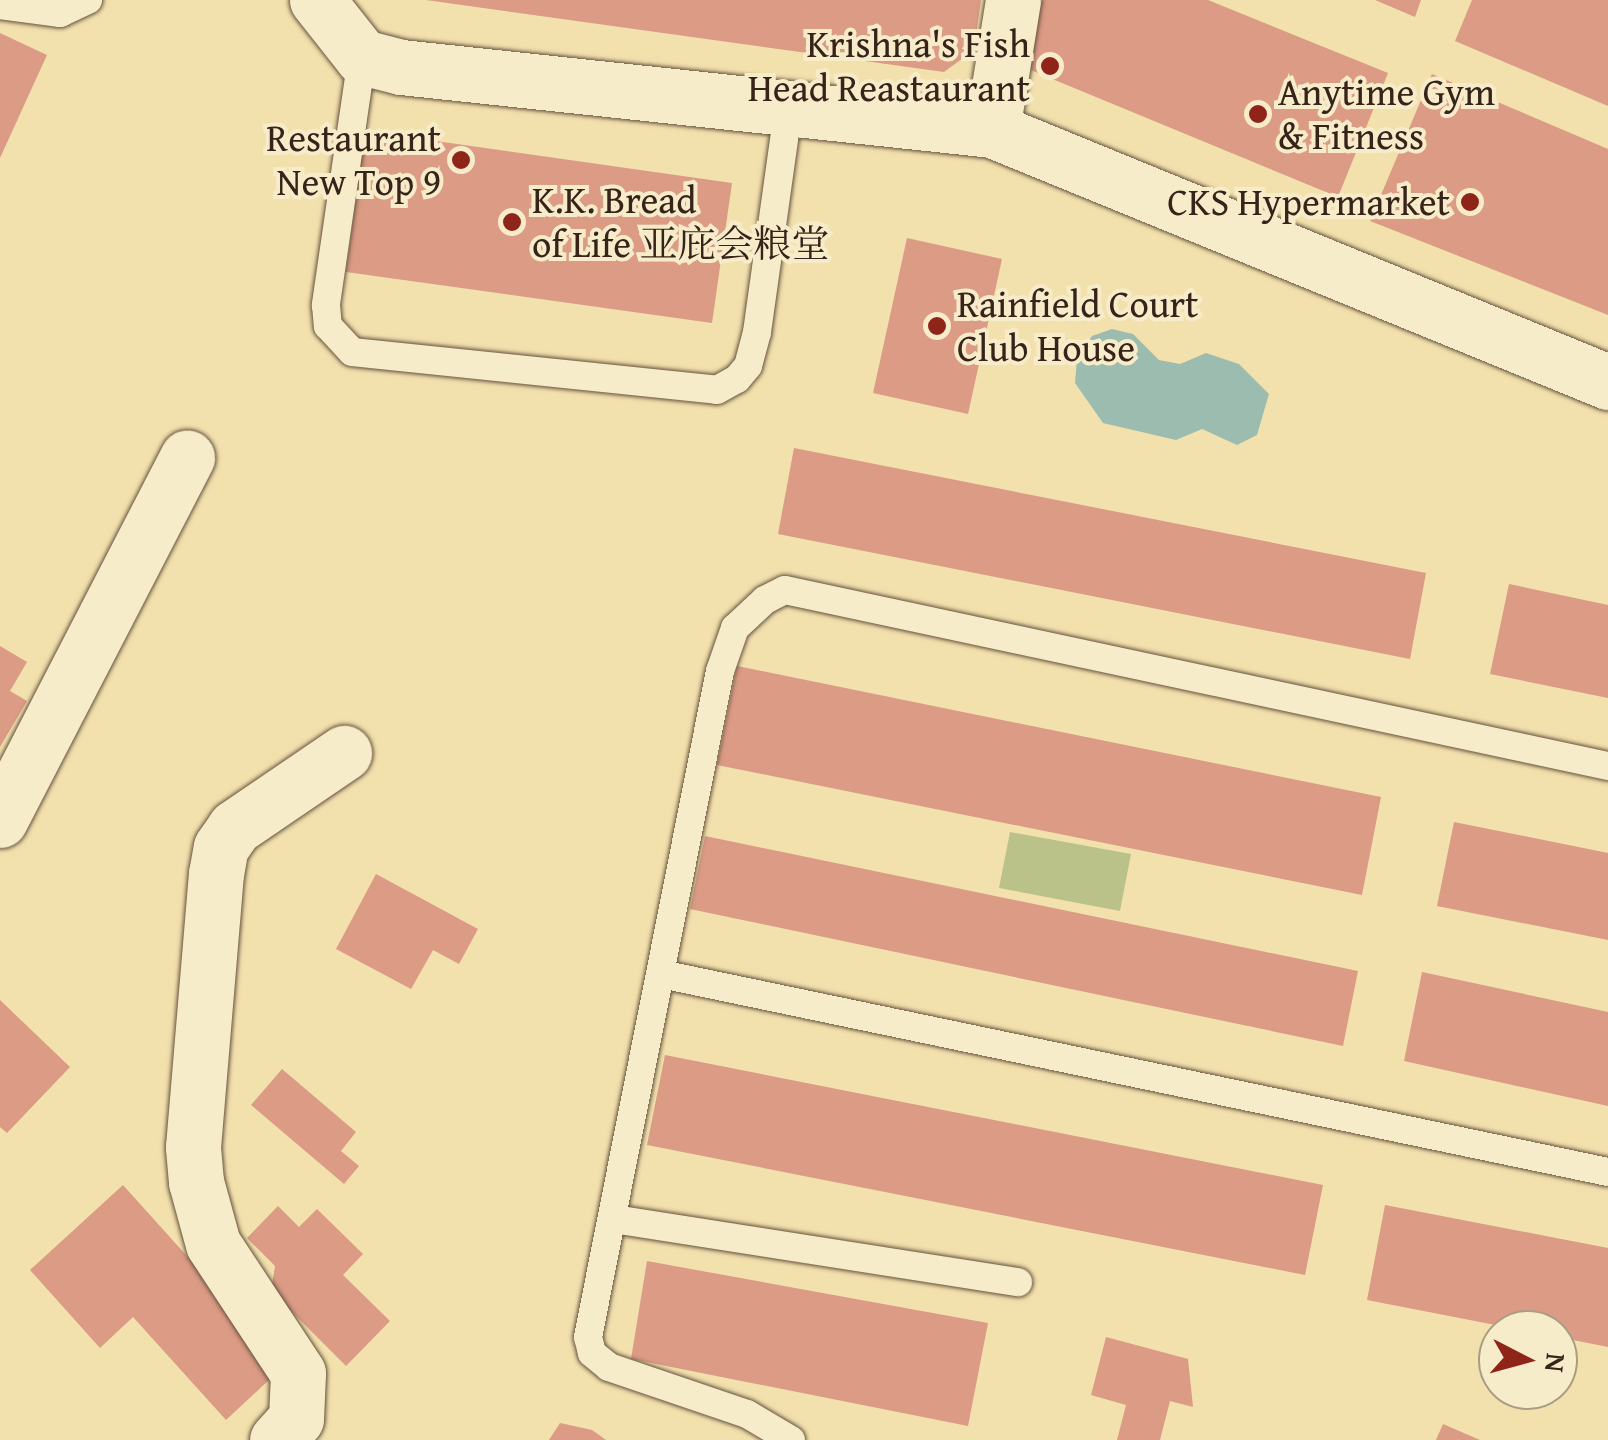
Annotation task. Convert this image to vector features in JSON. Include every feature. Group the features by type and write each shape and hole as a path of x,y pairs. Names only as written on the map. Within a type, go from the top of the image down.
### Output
{"street":[{"path":"317,0 362,57 400,67 788,112 992,130 1608,382"},
{"path":"992,130 1013,0"},
{"path":"0,820 187,457"},
{"path":"277,1440 296,1418 298,1373 214,1244 196,1182 193,1147 216,874 221,848 235,827 344,754"}],"lane":[{"path":"0,5 60,13 88,0"},
{"path":"362,57 326,305 328,326 352,352 717,390 736,380 748,366 756,332 788,112"},
{"path":"791,1440 747,1414 610,1367 592,1353 588,1337 720,671 736,628 784,590 1608,766"},
{"path":"661,974 1608,1172"},
{"path":"614,1219 1018,1282"}],"green space":[{"path":"1010,832 1131,854 1120,911 999,888"}],"shaded area":[{"path":"1112,329 1133,334 1159,360 1180,364 1206,353 1239,364 1269,394 1257,435 1237,445 1202,429 1176,440 1103,423 1075,383 1077,358 1092,336"}],"building":[{"path":"426,0 981,0 974,50 944,72"},
{"path":"1042,0 1208,0 1388,73 1338,197 1016,64"},
{"path":"1375,0 1421,0 1415,17"},
{"path":"1472,0 1608,0 1608,106 1455,41"},
{"path":"0,33 47,55 0,158"},
{"path":"1432,74 1608,149 1608,315 1370,221"},
{"path":"365,131 732,183 712,323 346,272"},
{"name":"Rainfield Court Club House","path":"907,238 1002,259 968,414 873,393"},
{"path":"794,448 1426,573 1410,659 778,534"},
{"path":"1509,584 1608,605 1608,698 1490,674"},
{"path":"0,646 27,662 10,691 27,701 0,747"},
{"path":"737,666 1381,797 1362,895 717,765"},
{"path":"1454,822 1608,853 1608,940 1437,906"},
{"path":"705,836 1358,971 1343,1046 690,909"},
{"path":"376,874 478,929 459,964 433,950 411,989 336,949"},
{"path":"1422,972 1608,1012 1608,1106 1404,1061"},
{"path":"0,1000 70,1067 7,1133 0,1127"},
{"path":"665,1055 1323,1185 1305,1275 647,1145"},
{"path":"282,1069 356,1132 341,1151 359,1166 344,1184 251,1105"},
{"path":"123,1185 285,1365 226,1420 133,1317 100,1348 30,1270"},
{"path":"1385,1205 1608,1248 1608,1347 1578,1341 1578,1310 1478,1310 1478,1322 1367,1300"},
{"path":"278,1206 299,1227 317,1209 363,1254 343,1275 390,1321 346,1366 271,1291 275,1266 247,1238"},
{"path":"647,1261 988,1323 968,1426 631,1359"},
{"path":"1106,1337 1188,1359 1193,1407 1170,1401 1160,1440 1117,1440 1126,1405 1091,1395"},
{"path":"560,1423 592,1430 606,1440 549,1440"},
{"path":"1443,1424 1480,1440 1436,1440"}],"place":[{"name":"Krishna's Fish Head Reastaurant","path":"1050,66"},
{"name":"Anytime Gym & Fitness","path":"1258,114"},
{"name":"Restaurant New Top 9","path":"461,160"},
{"name":"CKS Hypermarket","path":"1470,202"},
{"name":"K.K. Bread of Life 亚庇会粮堂","path":"512,222"},
{"name":"Rainfield Court Club House","path":"937,326"}]}
